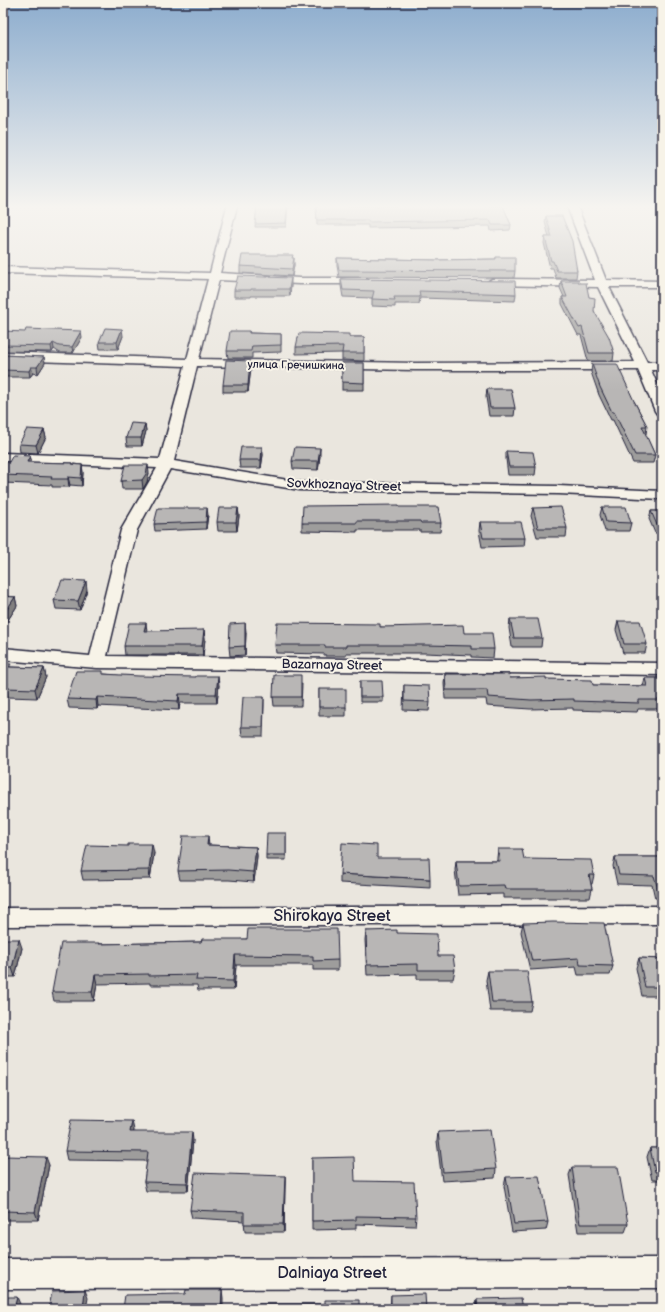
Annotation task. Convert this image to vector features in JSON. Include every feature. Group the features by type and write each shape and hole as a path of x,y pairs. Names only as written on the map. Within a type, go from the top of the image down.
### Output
{"street":[{"path":"98,662 129,530 166,464 193,364 215,267"},
{"path":"596,267 602,283 643,366 662,411"},
{"path":"3,270 213,276 299,281 379,281"},
{"path":"482,282 662,284"},
{"name":"улица Гречишкина","path":"3,356 193,364 662,366"},
{"name":"Sovkhoznaya Street","path":"3,457 166,464 300,486 559,490 662,494"},
{"name":"Bazarnaya Street","path":"3,654 98,662 662,669"},
{"name":"Shirokaya Street","path":"3,917 662,915"},
{"name":"Dalniaya Street","path":"3,1274 662,1273"}],"building":[{"path":"261,267 292,267 292,269"},
{"path":"339,267 515,267 515,271 339,270"},
{"path":"555,267 576,267 577,271 557,271"},
{"path":"238,276 291,278 289,289 234,290"},
{"path":"341,279 515,281 516,294 419,291 420,297 394,297 395,300 372,299 374,291 343,290"},
{"path":"561,281 579,281 579,283 586,283 589,297 595,298 594,311 609,337 614,353 589,353 582,327 579,328 562,297 567,297"},
{"path":"105,328 122,329 117,342 99,342"},
{"path":"26,329 81,331 72,347 59,346 53,343 51,346 3,345 3,331 25,332"},
{"path":"230,331 281,334 281,345 252,346 251,351 227,351"},
{"path":"299,333 349,334 349,337 364,337 364,353 342,353 343,346 296,347"},
{"path":"3,355 44,357 37,367 31,367 29,371 3,370"},
{"path":"226,360 250,361 248,385 223,385"},
{"path":"342,363 364,363 364,383 342,382"},
{"path":"592,364 617,364 647,426 642,426 655,455 635,455 600,387"},
{"path":"487,389 511,389 515,408 490,408"},
{"path":"131,423 145,424 141,438 126,438"},
{"path":"27,429 44,430 36,445 19,444"},
{"path":"241,447 262,447 261,460 239,460"},
{"path":"295,447 320,448 318,461 292,461"},
{"path":"506,451 533,452 536,467 509,467"},
{"path":"13,455 30,456 27,462 73,463 72,464 82,465 81,478 68,477 68,479 51,479 52,477 3,475 3,462 9,462"},
{"path":"125,465 148,465 146,474 142,480 121,481"},
{"path":"399,505 399,507 438,507 441,523 421,523 420,521 357,521 357,523 302,523 303,506"},
{"path":"561,507 567,528 538,528 533,508"},
{"path":"602,507 626,507 631,523 606,522"},
{"path":"158,508 207,508 206,522 154,524"},
{"path":"219,508 238,508 236,522 217,522"},
{"path":"651,511 662,511 662,525 657,525"},
{"path":"480,522 521,522 525,538 483,538"},
{"path":"62,580 86,581 78,601 54,600"},
{"path":"3,596 15,597 4,614 3,614"},
{"path":"510,619 538,619 542,638 514,638"},
{"path":"618,621 640,621 647,644 624,644"},
{"path":"129,623 146,623 144,631 204,630 202,646 124,646"},
{"path":"245,623 245,646 229,647 230,624"},
{"path":"277,623 380,624 380,627 463,625 464,633 492,633 494,649 472,649 472,646 425,645 346,645 346,647 325,647 325,645 275,645"},
{"path":"3,664 11,664 9,667 44,668 35,689 6,688 8,683 3,683"},
{"path":"76,671 103,671 103,674 139,676 218,676 216,694 179,694 178,701 97,697 96,700 67,699"},
{"path":"445,674 509,674 510,678 546,677 546,679 592,680 593,685 647,686 645,678 662,678 662,700 639,700 639,703 574,701 574,699 531,700 488,697 487,690 446,690"},
{"path":"274,675 301,675 301,697 273,697"},
{"path":"360,681 382,681 383,697 360,697"},
{"path":"404,685 429,686 430,702 404,701"},
{"path":"319,689 346,689 346,707 319,707"},
{"path":"243,697 264,697 263,727 241,727"},
{"path":"267,833 286,833 286,855 266,855"},
{"path":"183,836 208,836 207,845 256,847 253,872 228,870 178,871"},
{"path":"342,843 377,845 377,858 429,858 430,879 340,874"},
{"path":"128,844 152,844 149,870 81,871 87,845 128,846"},
{"path":"498,849 522,849 524,859 591,860 594,875 589,875 592,889 505,889 504,885 459,886 456,861 500,861"},
{"path":"615,857 662,857 662,889 658,889 654,876 619,875"},
{"path":"523,923 604,923 613,966 580,965 579,958 532,961"},
{"path":"248,929 337,929 338,960 313,961 313,956 235,955 233,981 196,980 197,975 95,975 92,992 52,992 61,943 100,943 99,944 201,942 202,939 247,939"},
{"path":"397,930 397,933 437,934 438,956 453,956 455,970 418,970 418,964 367,965 366,931"},
{"path":"3,939 19,939 12,968 3,968"},
{"path":"639,958 662,959 662,987 645,987"},
{"path":"488,971 527,971 532,1002 492,1002"},
{"path":"71,1120 132,1121 130,1132 192,1132 187,1183 144,1182 148,1152 65,1151"},
{"path":"490,1130 496,1169 443,1172 438,1132"},
{"path":"650,1148 662,1148 662,1171 655,1172"},
{"path":"4,1156 46,1157 35,1212 3,1211"},
{"path":"354,1157 355,1181 414,1182 416,1217 356,1216 356,1220 312,1221 312,1158"},
{"path":"572,1167 618,1167 628,1224 580,1224"},
{"path":"195,1173 285,1176 283,1224 244,1224 244,1212 190,1210"},
{"path":"539,1176 548,1222 514,1224 506,1177"},
{"path":"85,1290 83,1309 49,1309 52,1291"},
{"path":"186,1290 222,1290 221,1309 123,1309 125,1295 185,1294"},
{"path":"425,1294 426,1309 391,1309 391,1295"},
{"path":"3,1297 17,1297 14,1309 3,1309"},
{"path":"521,1298 523,1309 478,1309 477,1299"},
{"path":"325,1300 359,1300 359,1309 258,1309 259,1304 325,1304"}]}
